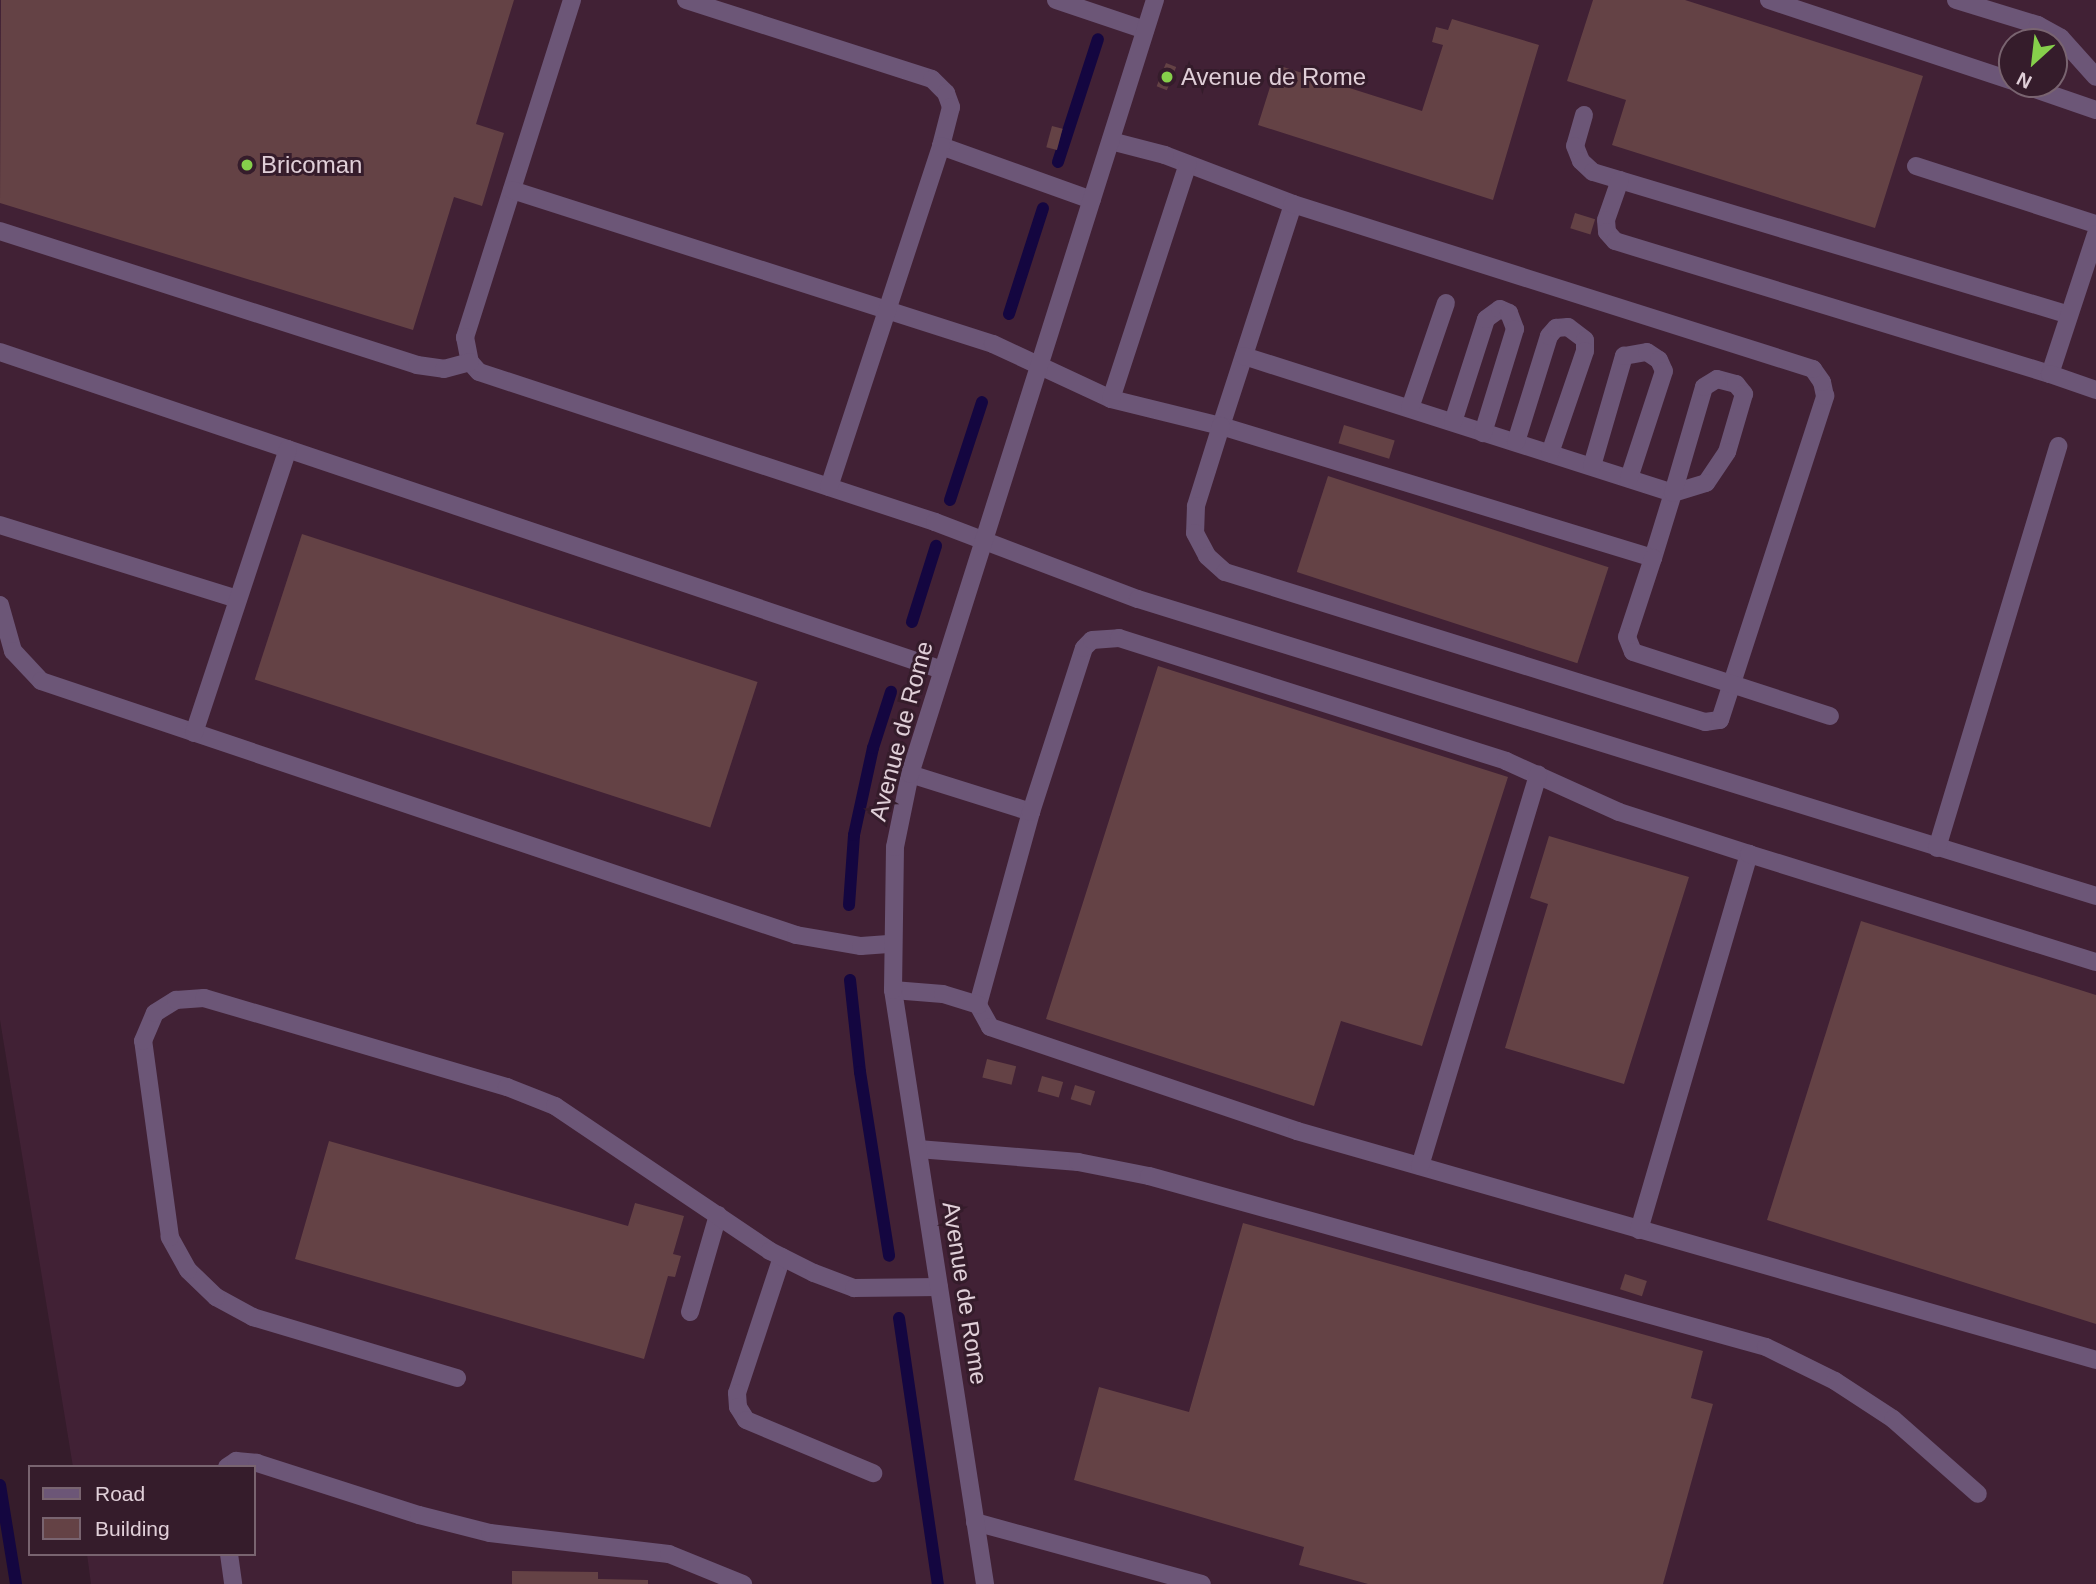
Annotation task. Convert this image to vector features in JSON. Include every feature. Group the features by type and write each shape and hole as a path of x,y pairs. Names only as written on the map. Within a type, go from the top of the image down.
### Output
{"street":[{"path":"572,0 465,337 470,362 495,378 983,539 1138,599 2096,896"},
{"path":"686,0 932,79 946,93 951,107 889,311 829,487"},
{"path":"1056,0 1145,30"},
{"name":"Avenue de Rome","path":"985,1584 893,990 891,944 895,847 910,774 1155,0"},
{"path":"1769,0 1998,77"},
{"path":"1955,0 2038,25 2061,38 2096,77"},
{"path":"2061,98 2096,110"},
{"path":"1584,115 1575,146 1581,161 1593,172 2069,316"},
{"path":"1111,141 1188,164 1293,204 1813,369 1822,382 1825,396 1735,685 1720,720 1705,722 1225,572 1207,556 1195,533 1196,506 1293,204"},
{"path":"941,146 1092,200"},
{"path":"1111,399 1188,164"},
{"path":"1916,166 2096,224"},
{"path":"1620,180 1606,220 1607,232 1615,241 2096,390"},
{"path":"512,190 993,344 1111,399 1221,426 1653,558"},
{"path":"0,231 417,365 444,369 470,362"},
{"path":"2050,374 2096,234"},
{"path":"1410,408 1446,303"},
{"path":"1453,422 1486,319 1500,309 1509,313 1515,329 1483,433"},
{"path":"1516,442 1549,336 1556,328 1567,327 1585,340 1585,351 1550,453"},
{"path":"0,352 942,670"},
{"path":"1591,466 1624,356 1647,352 1659,360 1664,370 1629,478"},
{"path":"1244,356 1673,493 1693,490 1720,468 1744,394 1736,384 1717,379 1704,387 1673,493 1653,558 1628,646 1633,652 1830,716"},
{"path":"1937,848 2059,446"},
{"path":"194,733 288,449"},
{"path":"0,525 238,599"},
{"path":"0,605 13,651 41,681 796,934 861,946 891,944"},
{"path":"2096,962 1619,812 1538,774 1119,638 1103,637 1084,648 1031,812 978,1004 990,1027 1297,1131 2096,1360"},
{"path":"910,774 1031,812"},
{"path":"1420,1166 1538,774"},
{"path":"1639,1230 1749,854"},
{"path":"893,990 943,994 978,1004"},
{"path":"457,1378 253,1317 216,1297 188,1270 170,1237 143,1041 155,1013 176,1000 204,998 507,1087 555,1107 782,1257 854,1288 939,1287"},
{"path":"918,1149 1077,1162 1149,1176 1766,1347 1835,1381 1893,1419 1978,1494"},
{"path":"690,1312 718,1215"},
{"path":"782,1257 737,1393 738,1407 746,1420 873,1473"},
{"path":"230,1465 236,1461 257,1463 419,1516 490,1533 669,1554 743,1584"},
{"path":"975,1522 1202,1584"},
{"path":"229,1556 233,1584"}],"shaded area":[{"path":"0,0 2096,0 2096,1584 91,1584 87,1556 256,1556 256,1465 73,1465 0,1020"}],"building":[{"name":"Bricoman","path":"1,0 514,0 476,124 504,133 482,206 454,197 413,330 0,203"},
{"path":"1593,0 1685,0 1923,76 1875,228 1612,145 1626,100 1567,81"},
{"path":"1452,19 1539,45 1493,200 1258,125 1277,65 1422,111 1443,45 1432,42 1436,27 1448,30"},
{"path":"1166,63 1176,67 1167,90 1157,86"},
{"path":"1052,126 1063,129 1057,150 1046,147"},
{"path":"1575,213 1595,219 1590,234 1570,228"},
{"path":"1344,425 1395,440 1389,459 1338,443"},
{"path":"1328,476 1609,567 1577,663 1297,572"},
{"path":"302,534 758,682 710,828 255,680"},
{"path":"1158,666 1508,777 1422,1046 1341,1021 1314,1106 1046,1019"},
{"path":"1549,836 1689,877 1624,1084 1505,1048 1548,904 1530,898"},
{"path":"1861,921 2096,995 2096,1324 1767,1220"},
{"path":"987,1059 1016,1066 1012,1085 982,1077"},
{"path":"1042,1076 1063,1082 1059,1097 1038,1091"},
{"path":"1075,1085 1095,1091 1091,1105 1071,1099"},
{"path":"329,1141 628,1226 635,1203 684,1216 673,1254 681,1256 675,1277 668,1276 644,1359 295,1259"},
{"path":"1243,1223 1703,1351 1691,1398 1713,1404 1663,1584 1368,1584 1299,1565 1304,1547 1074,1480 1099,1387 1189,1412"},
{"path":"1625,1274 1647,1281 1642,1296 1620,1289"},
{"path":"512,1571 598,1572 598,1579 648,1580 648,1584 512,1584"}],"waterway":[{"path":"1058,162 1098,39"},
{"path":"1009,314 1043,208"},
{"path":"950,500 982,402"},
{"path":"912,622 936,546"},
{"path":"849,905 854,835 873,748 891,692"},
{"path":"850,980 860,1072 889,1256"},
{"path":"899,1318 938,1584"},
{"path":"0,1485 16,1584"}],"place":[{"name":"Avenue de Rome","path":"1167,77"},
{"name":"Bricoman","path":"247,165"}]}
